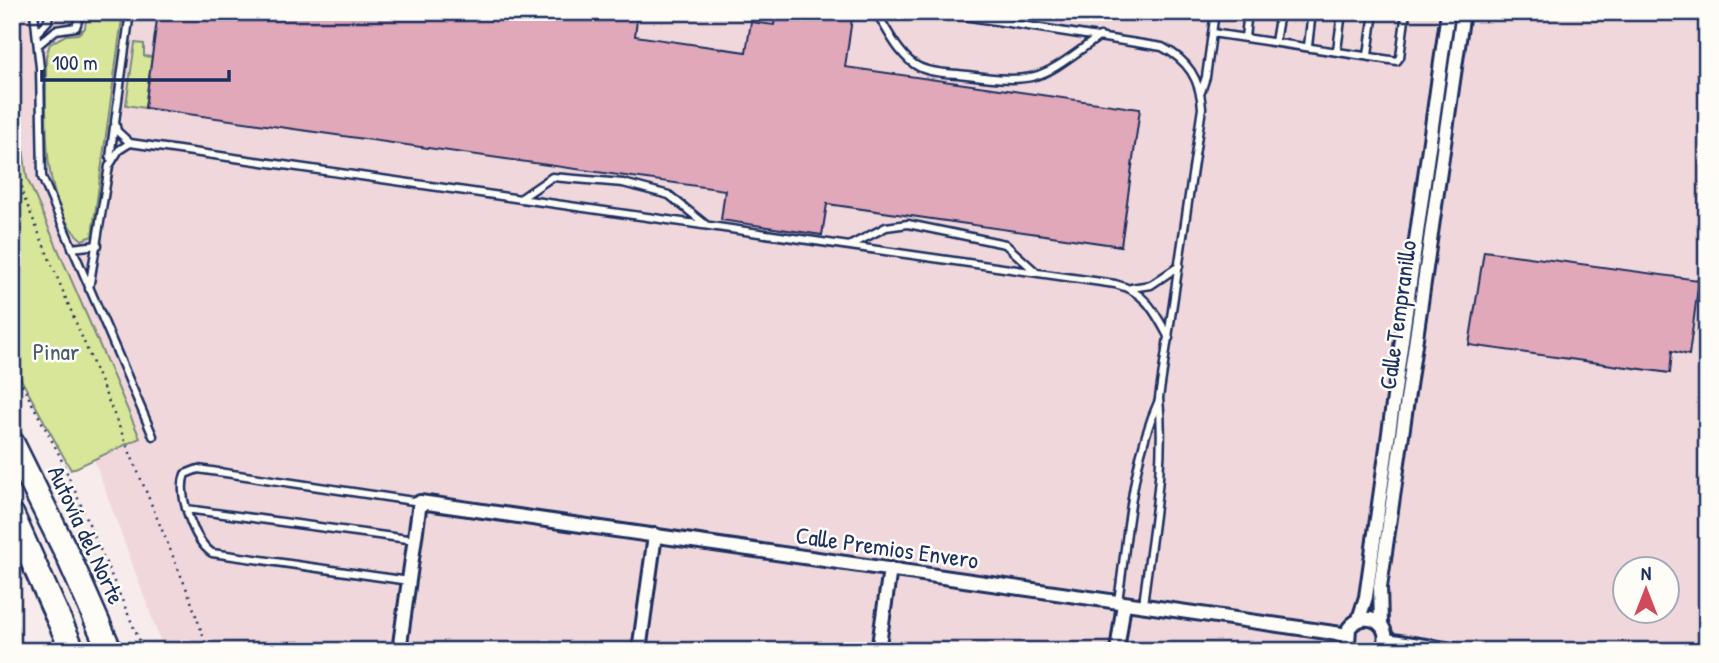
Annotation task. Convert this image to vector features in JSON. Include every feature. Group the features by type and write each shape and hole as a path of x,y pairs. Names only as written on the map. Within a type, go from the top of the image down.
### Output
{"highway":[{"name":"Autovía del Norte","path":"12,443 69,558 110,651"},
{"path":"12,515 73,651"}],"street":[{"name":"Calle Tempranillo","path":"1359,619 1366,597 1448,12"},
{"name":"Calle Tempranillo","path":"1383,646 1380,587 1463,12"},
{"path":"399,651 420,502"},
{"name":"Calle Premios Envero","path":"420,502 1348,635"},
{"path":"639,651 655,536"},
{"path":"878,651 890,569"},
{"path":"1117,651 1121,602"},
{"path":"1353,651 1348,644 1349,628 1359,619 1367,617 1381,623"},
{"path":"1383,646 1459,651"}],"lane":[{"path":"34,12 38,45 42,177 153,436"},
{"path":"37,33 47,21 49,12"},
{"path":"38,45 56,30 76,27 81,12"},
{"path":"89,289 98,245 130,12"},
{"path":"876,12 905,55 919,67 1003,80 1020,81 1041,75 1100,36"},
{"path":"938,12 1140,42 1177,55 1192,72 1201,92"},
{"path":"1121,602 1138,468 1147,425 1159,398 1169,338 1202,108 1201,92 1215,12"},
{"path":"1245,37 1248,12"},
{"path":"1275,42 1280,12"},
{"path":"1308,46 1312,12"},
{"path":"1337,50 1342,12"},
{"path":"1368,55 1374,12"},
{"path":"1212,33 1397,61 1400,57 1406,12"},
{"path":"115,122 117,131 130,143 1130,288 1151,285 1179,266"},
{"path":"109,166 119,150 130,143"},
{"path":"520,199 552,177 624,183 670,195 707,226"},
{"path":"850,246 886,227 908,224 1005,244 1036,273"},
{"path":"72,248 98,245"},
{"path":"1130,288 1150,304 1169,338"},
{"path":"1143,605 1161,468 1163,431 1159,398"},
{"path":"409,581 212,553 204,547 186,509 181,484 184,474 198,470 420,502"},
{"path":"186,509 415,540"}],"path":[{"path":"12,110 23,195 189,595 208,651"},
{"path":"12,366 58,452 144,651"}],"shaded area":[{"path":"12,12 1707,12 1707,651 164,651 12,235"}],"green space":[{"path":"87,12 123,12 92,236 82,240 68,224 58,204 52,180 46,128 46,56 50,44 66,35 78,34 85,28"},
{"path":"135,43 144,44 144,56 152,57 145,108 126,105"},
{"name":"Pinar","path":"12,65 27,178 140,438 71,470 12,363"}],"building":[{"path":"158,12 638,12 635,36 746,52 751,22 774,25 776,12 853,12 845,67 1140,109 1121,246 827,204 822,235 721,220 725,190 145,108"},
{"path":"1484,251 1699,280 1689,355 1672,351 1670,373 1469,345"}]}
